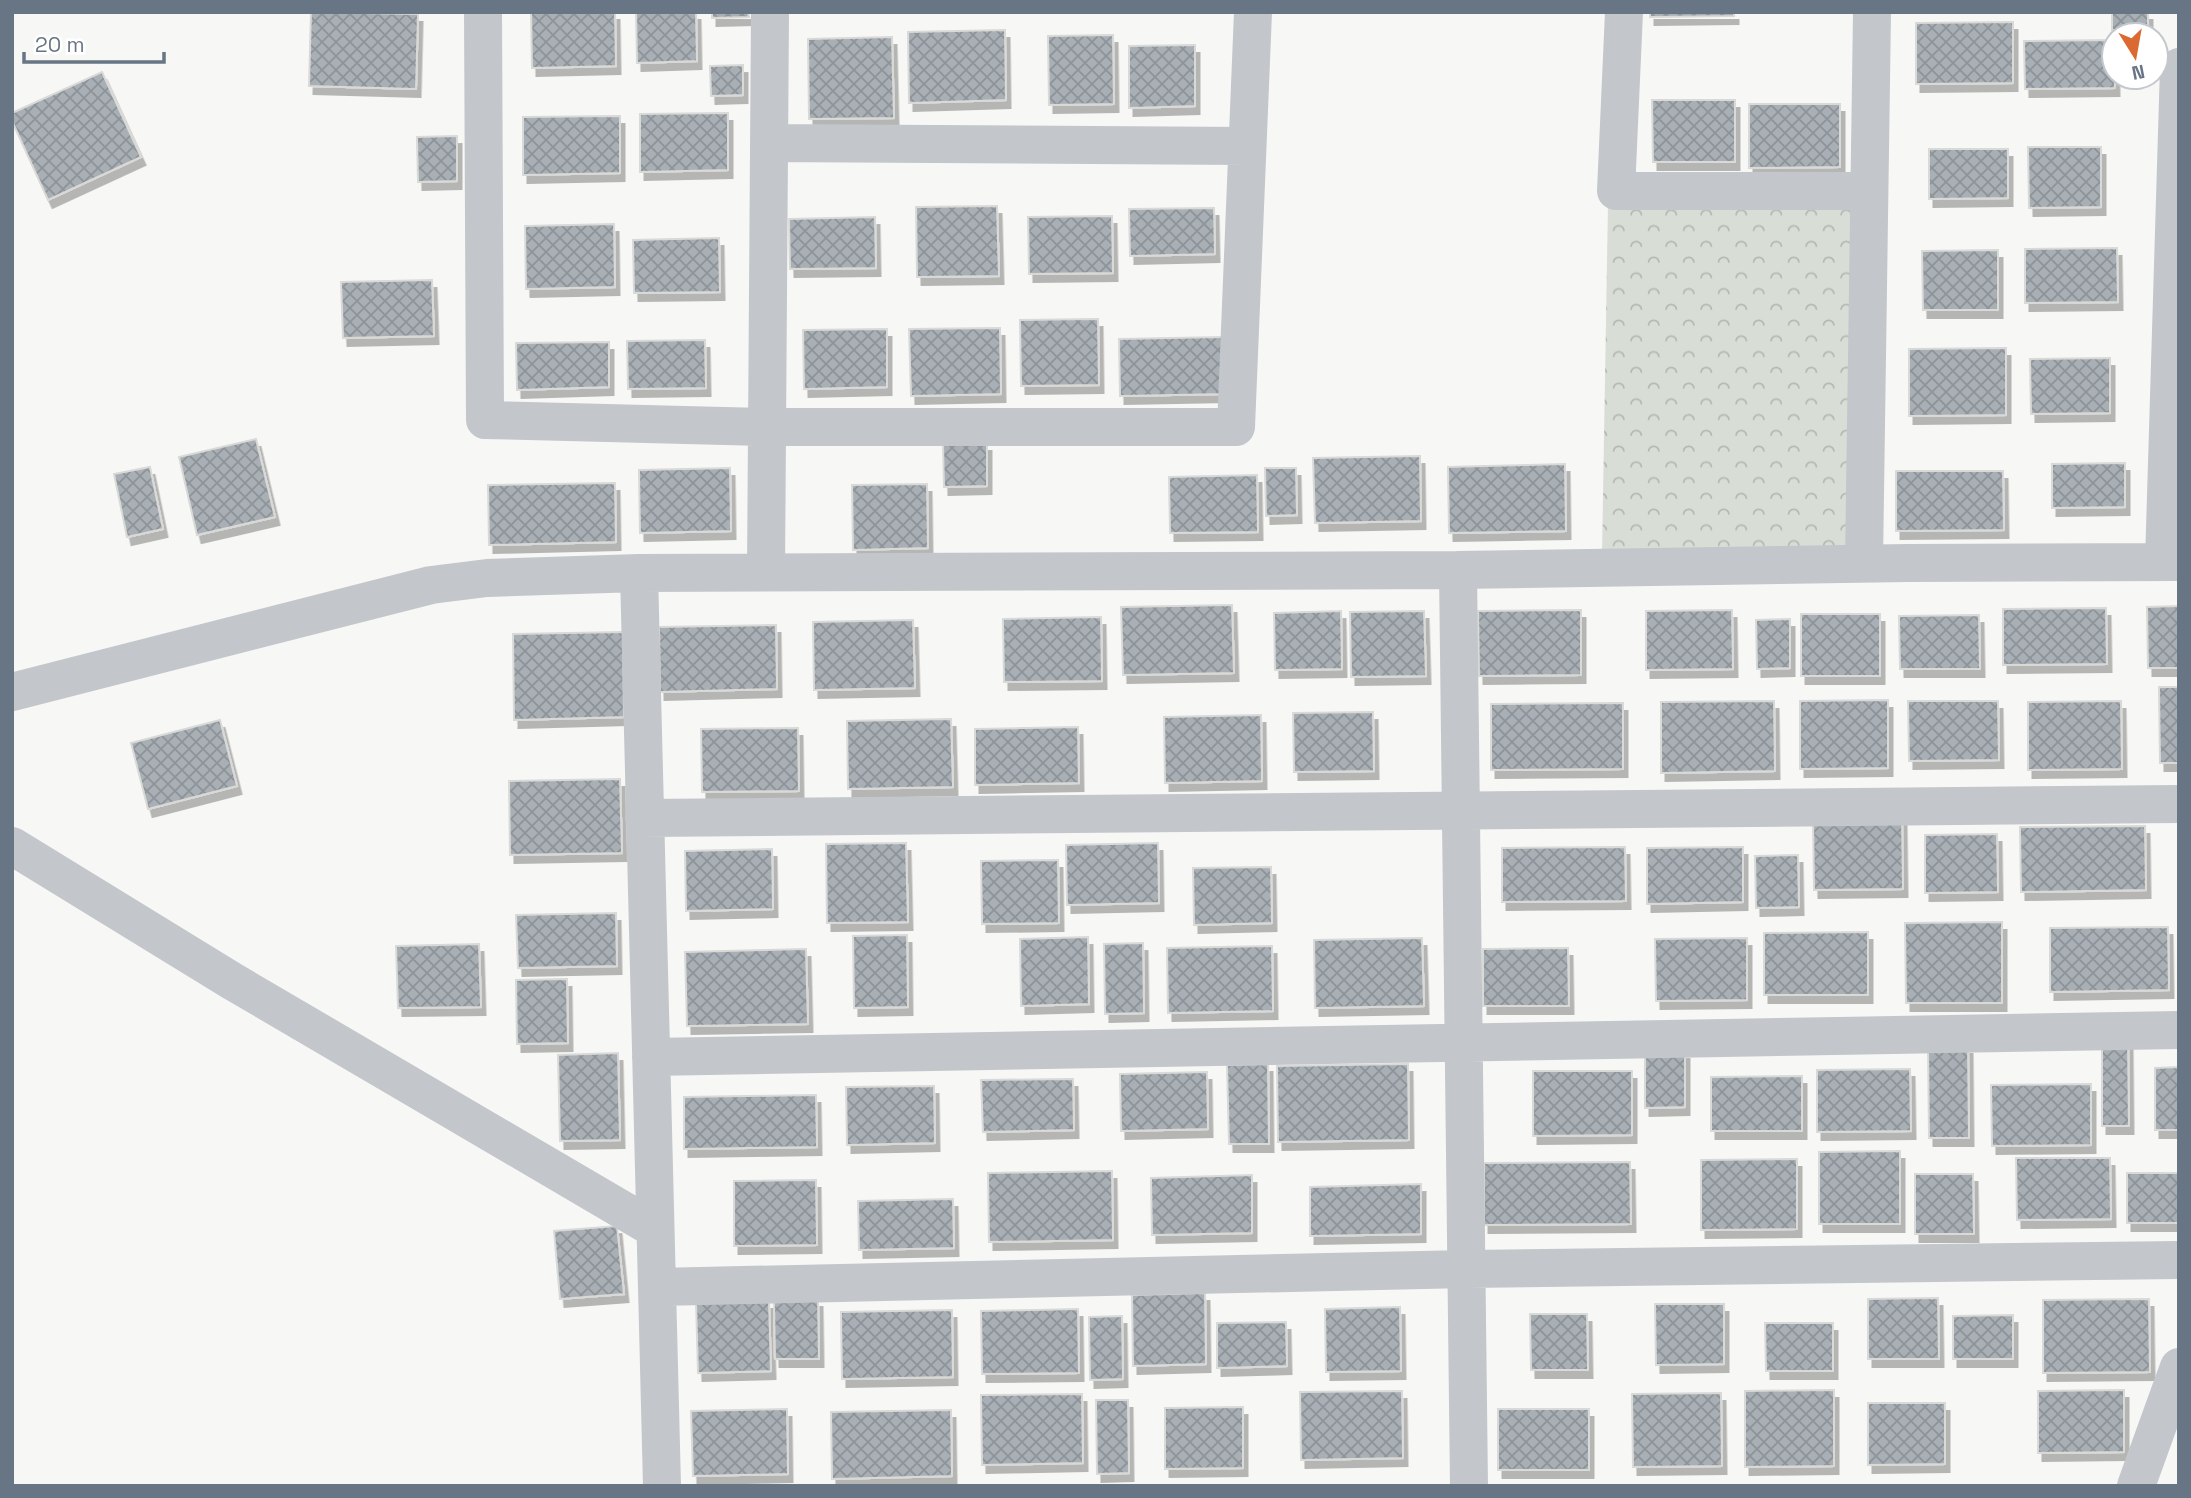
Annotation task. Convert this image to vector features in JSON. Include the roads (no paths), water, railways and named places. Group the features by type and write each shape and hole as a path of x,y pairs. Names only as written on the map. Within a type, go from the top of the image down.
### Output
{"street":[{"path":"483,12 485,419 768,427 1236,426 1252,12"},
{"path":"766,572 770,12"},
{"path":"1623,12 1616,191 1869,191"},
{"path":"1864,563 1872,12"},
{"path":"12,692 431,585 487,578 639,573 1458,570 1864,563 2172,562 2179,67"},
{"path":"769,143 1247,146"},
{"path":"1458,570 1469,1486"},
{"path":"639,573 662,1486"},
{"path":"644,818 2179,804"},
{"path":"12,846 232,981 655,1229"},
{"path":"651,1057 2179,1030"},
{"path":"657,1287 1466,1269 2179,1260"},
{"path":"2136,1486 2179,1367"}]}
